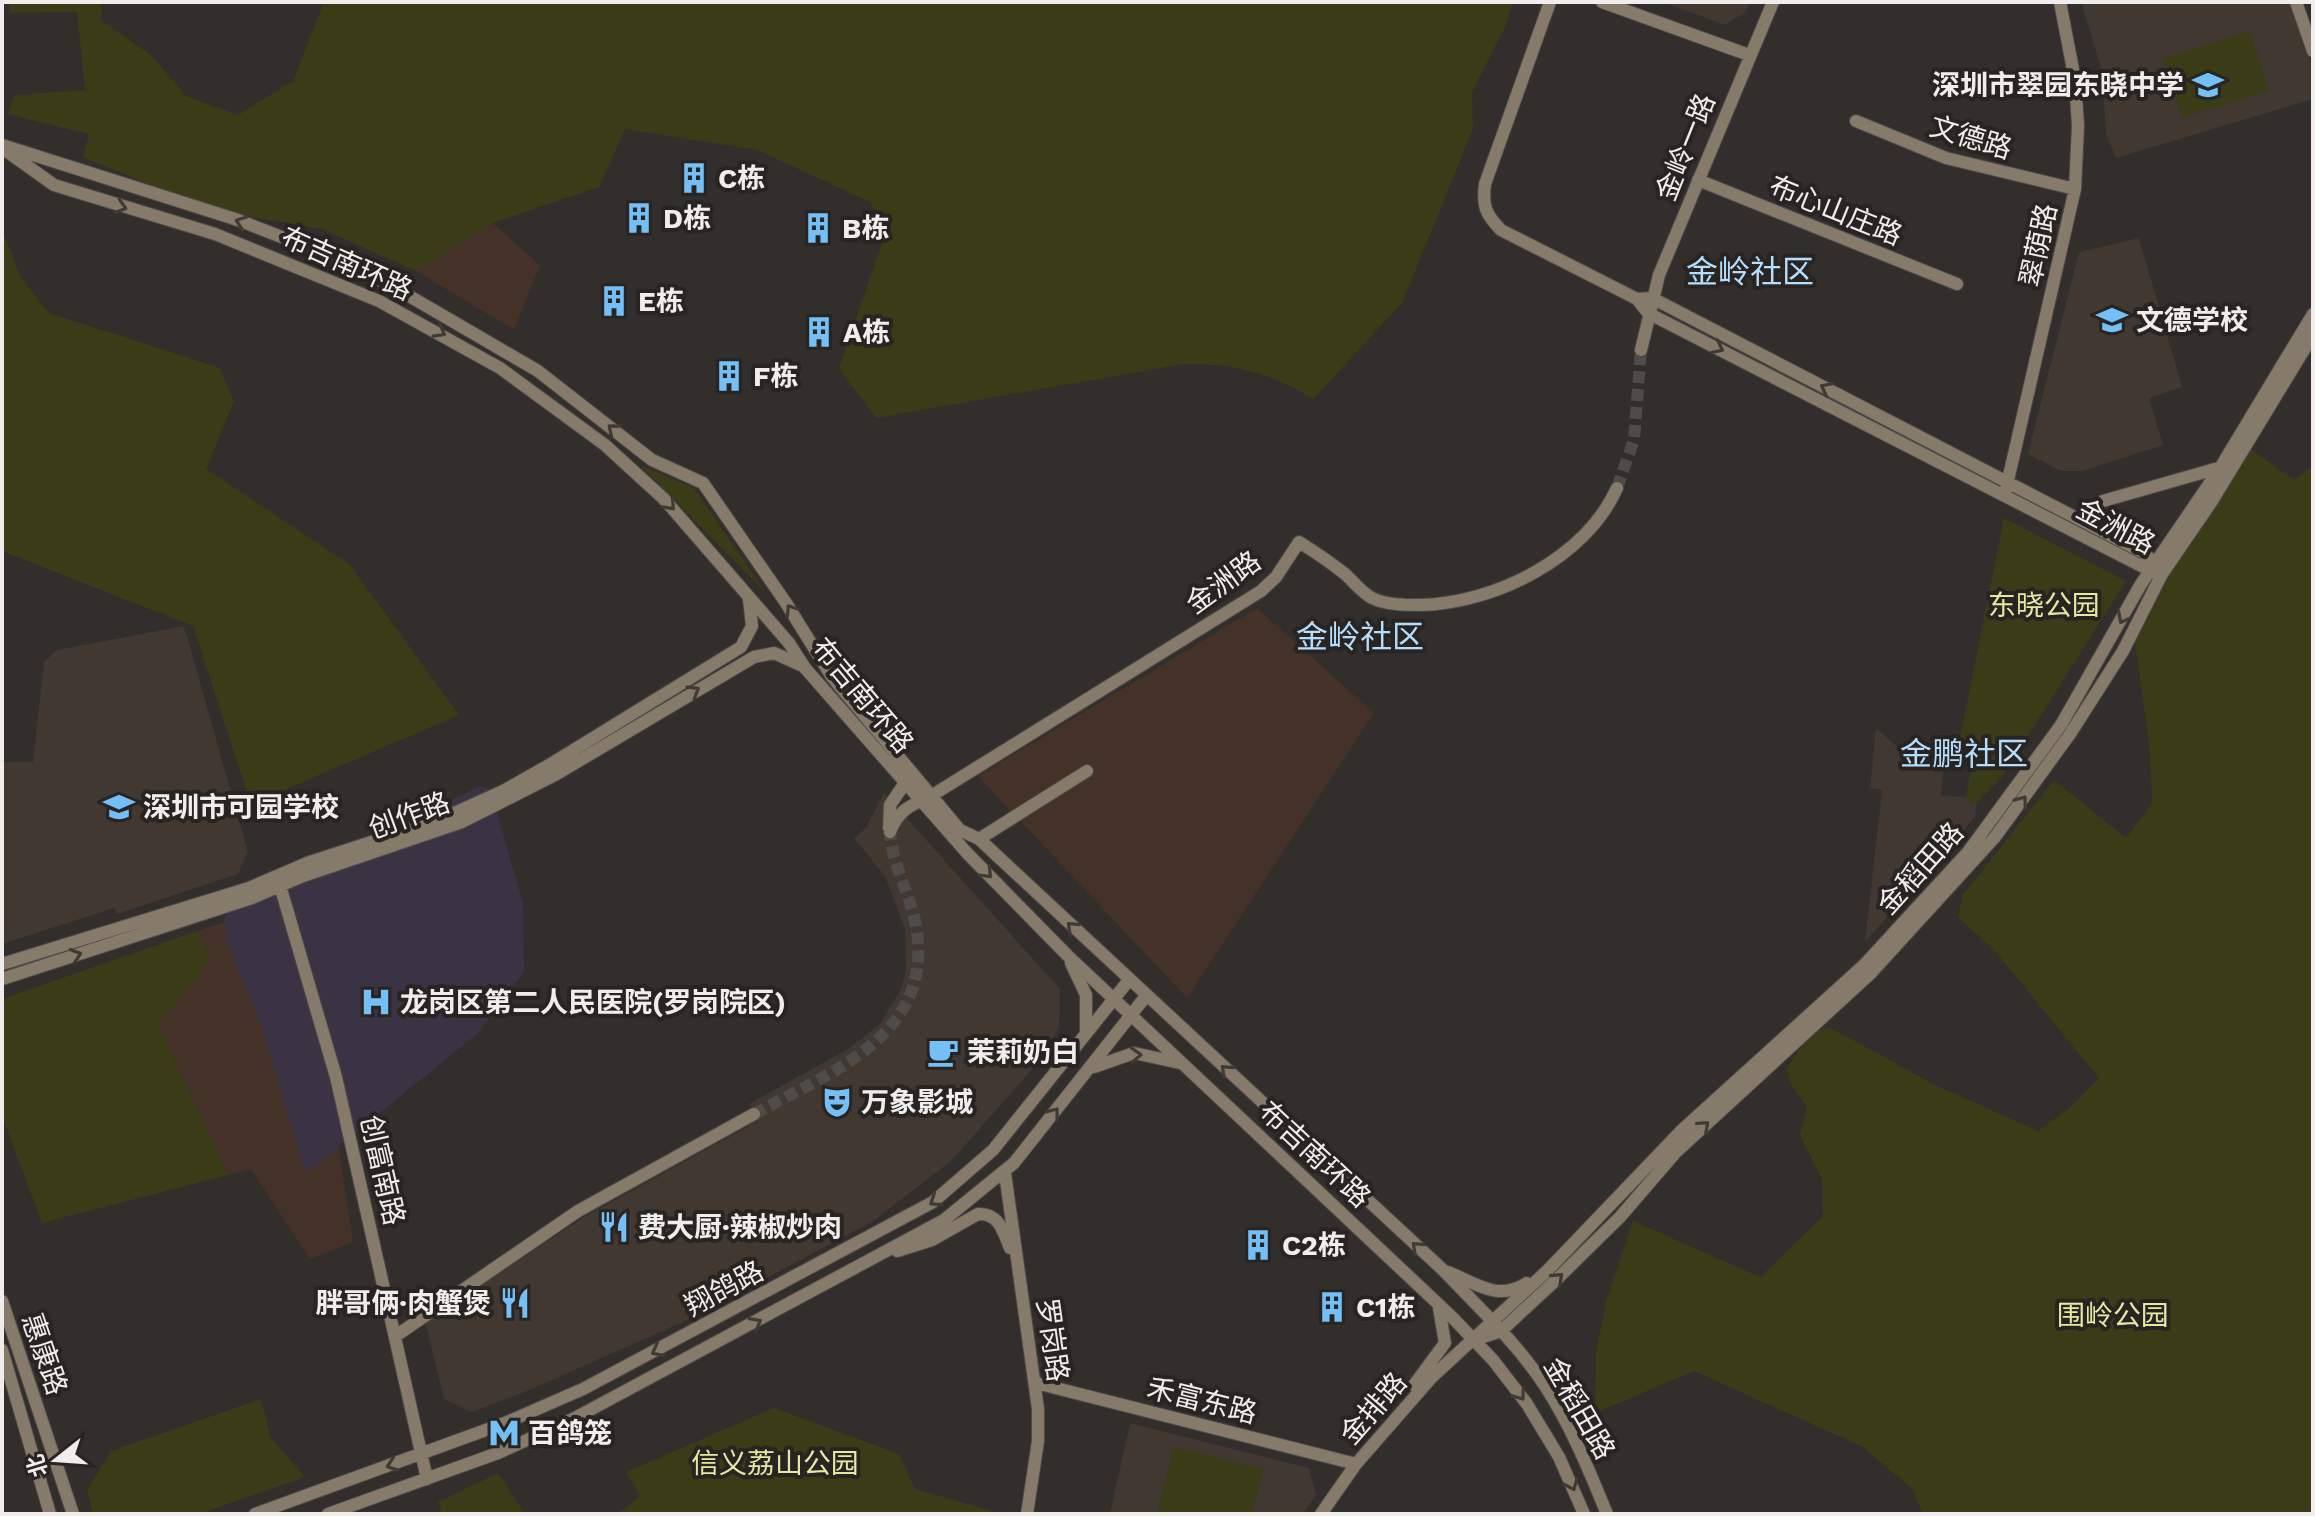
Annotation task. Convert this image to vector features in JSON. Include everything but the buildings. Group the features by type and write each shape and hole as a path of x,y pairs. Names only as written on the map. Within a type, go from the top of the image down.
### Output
{"street":[{"path":"1550,2 1492,159 1483,202 1487,216 1501,230 1637,299 1648,313 1641,350"},
{"path":"1602,2 1749,55"},
{"name":"金岭一路","path":"1648,313 1698,180 1773,2"},
{"name":"翠荫路","path":"2006,488 2075,189 2078,126 2075,80 2060,2"},
{"path":"2296,2 2313,51"},
{"name":"文德路","path":"1856,121 1946,158 2075,189"},
{"name":"布吉南环路","path":"2,147 238,220 325,254 392,286 538,371 652,460 703,483 786,603 832,677 926,798 1067,955 1433,1299 1508,1378 1559,1457"},
{"name":"布吉南环路","path":"2,147 54,185 269,255 392,308 500,368 605,445 664,499 905,783 960,830 979,839 1443,1270 1497,1326"},
{"path":"88,197 95,177"},
{"name":"布心山庄路","path":"1698,180 1957,284"},
{"path":"1637,299 1652,298"},
{"name":"金洲路","path":"1652,298 2006,488"},
{"name":"金洲路","path":"1648,313 2144,553 2156,570"},
{"name":"金稻田路","path":"1472,1341 1497,1326 1620,1217 1676,1152 1871,973 1979,856 2070,734 2123,651 2156,570 2313,314"},
{"name":"金稻田路","path":"1497,1326 1682,1130 1864,965 1968,852 2061,725 2141,584 2156,570 2236,461 2313,335"},
{"path":"2103,501 2236,461"},
{"name":"金洲路","path":"926,798 1261,591 1276,577 1299,542 1343,572 1372,598 1409,605 1463,601 1512,585 1582,537 1608,508 1617,488"},
{"name":"创作路","path":"552,770 741,647 752,626 747,595"},
{"name":"创作路","path":"2,979 279,881 439,820 552,770 754,657 774,653 805,668"},
{"path":"979,839 1087,771"},
{"path":"905,783 890,805 890,832 900,812 926,798"},
{"name":"创作路","path":"2,964 279,881"},
{"name":"创富南路","path":"279,881 336,1077 397,1335 427,1479"},
{"path":"1067,955 1086,995 1086,1036"},
{"name":"翔鸽路","path":"255,1514 544,1407 654,1353 912,1215 951,1190 993,1150 1129,980"},
{"name":"翔鸽路","path":"328,1514 498,1453 573,1419 944,1220 1005,1173 1146,996"},
{"path":"1087,1070 1134,1053 1186,1065"},
{"path":"397,1335 578,1211 754,1114"},
{"name":"罗岗路","path":"1005,1173 1036,1383 1038,1441 1027,1514"},
{"path":"886,1253 912,1249 978,1214 986,1214 1000,1224 1018,1265"},
{"path":"1443,1270 1483,1289 1499,1292 1515,1289 1547,1271"},
{"path":"1404,1405 1414,1383 1445,1343 1444,1319 1433,1299"},
{"name":"惠康路","path":"2,1301 75,1514"},
{"name":"金稻田路","path":"1497,1326 1545,1386 1584,1458 1607,1514"},
{"name":"金排路","path":"1321,1514 1356,1464 1404,1405 1472,1341"},
{"name":"惠康路","path":"2,1350 48,1514"},
{"name":"禾富东路","path":"1036,1383 1356,1464"},
{"name":"金稻田路","path":"1559,1457 1584,1514"}],"shaded area":[{"path":"1663,2 1751,2 1744,13 1725,25"},
{"name":"深圳市翠园东晓中学","path":"2081,2 2291,2 2313,69 2313,99 2116,158 2106,134 2102,71"},
{"path":"492,223 540,265 514,330 416,271"},
{"name":"文德学校","path":"2139,238 2182,387 2149,398 2163,445 2083,471 2061,471 2028,454 2079,252"},
{"path":"1257,608 1374,713 1187,998 978,776"},
{"name":"深圳市可园学校","path":"184,626 248,852 238,874 117,914 114,908 2,944 2,762 33,762 44,662 57,650"},
{"path":"1876,728 1902,751 1945,756 1941,795 1977,799 1975,817 1865,942 1882,790 1870,788"},
{"name":"龙岗区第二人民医院(罗岗院区)","path":"479,786 490,789 523,903 524,972 477,1034 306,1173 263,1032 228,943 224,920 230,908 375,841"},
{"path":"884,793 1060,989 1059,1029 1028,1074 951,1161 872,1222 687,1320 527,1391 472,1412 444,1399 425,1321 586,1216 758,1121 749,1104 848,1049 880,1024 901,989 906,969 905,929 885,876 854,838 865,829"},
{"path":"241,917 329,1083 353,1242 310,1259 251,1169 228,1175 158,1025 211,960 197,931"},
{"path":"1130,1423 1309,1468 1316,1495 1303,1514 1110,1514"}],"green space":[{"path":"9,2 101,2 101,20 152,56 186,96 238,115 293,81 324,2 1513,2 1505,27 1472,92 1473,129 1402,303 1313,399 1283,382 1251,371 1218,365 1184,364 876,418 839,369 886,231 870,202 757,150 625,129 599,187 492,223 416,271 322,229 211,210 83,157 89,134 8,114 14,95 85,90 77,12 10,13"},
{"path":"2250,31 2269,90 2182,118 2163,58"},
{"path":"2,229 21,278 49,313 220,368 234,401 206,469 350,565 459,715 251,804 193,626 2,551"},
{"name":"围岭公园","path":"2246,446 2294,480 2313,466 2313,1514 1923,1514 1912,1489 1863,1447 1694,1371 1595,1413 1596,1354 1606,1302 1633,1221 1760,1277 1823,1216 1822,1179 1800,1135 1807,1107 1790,1083 1787,1068 1813,1030 1831,1028 1935,1085 2038,1131 2071,1107 2099,1078 1995,951 1958,917 1962,896 2054,780 2126,838 2152,803 2150,750 2135,643 2188,539"},
{"path":"640,465 694,488 766,593"},
{"name":"东晓公园","path":"2004,518 2126,581 2002,777 1973,806 1966,796 1974,752 1959,743"},
{"path":"197,931 211,960 158,1025 228,1175 42,1223 2,1116 2,999"},
{"path":"261,1399 271,1438 305,1477 199,1514 93,1514 87,1490 111,1451"},
{"name":"信义荔山公园","path":"774,1408 899,1454 915,1489 1003,1514 617,1514 640,1496 626,1472"},
{"path":"1174,1447 1263,1469 1252,1514 1157,1512"},
{"path":"498,1473 525,1514 442,1514 438,1502"}],"tunnel":[{"path":"1617,488 1634,440 1641,350"},
{"path":"754,1114 845,1065 894,1022 910,996 918,964 916,926 894,856 890,832"}],"place":[{"name":"深圳市翠园东晓中学","path":"2208,85"},
{"name":"C栋","path":"694,178"},
{"name":"D栋","path":"639,218"},
{"name":"B栋","path":"818,228"},
{"name":"E栋","path":"614,301"},
{"name":"文德学校","path":"2112,320"},
{"name":"A栋","path":"819,332"},
{"name":"F栋","path":"729,376"},
{"name":"深圳市可园学校","path":"119,807"},
{"name":"龙岗区第二人民医院(罗岗院区)","path":"376,1002"},
{"name":"茉莉奶白","path":"943,1052"},
{"name":"万象影城","path":"837,1102"},
{"name":"费大厨·辣椒炒肉","path":"614,1227"},
{"name":"C2栋","path":"1258,1245"},
{"name":"胖哥俩·肉蟹煲","path":"515,1303"},
{"name":"C1栋","path":"1332,1307"},
{"name":"百鸽笼","path":"504,1433"}],"district":[{"name":"金岭社区","path":"1750,272"},
{"name":"金岭社区","path":"1360,637"},
{"name":"金鹏社区","path":"1964,754"}]}
